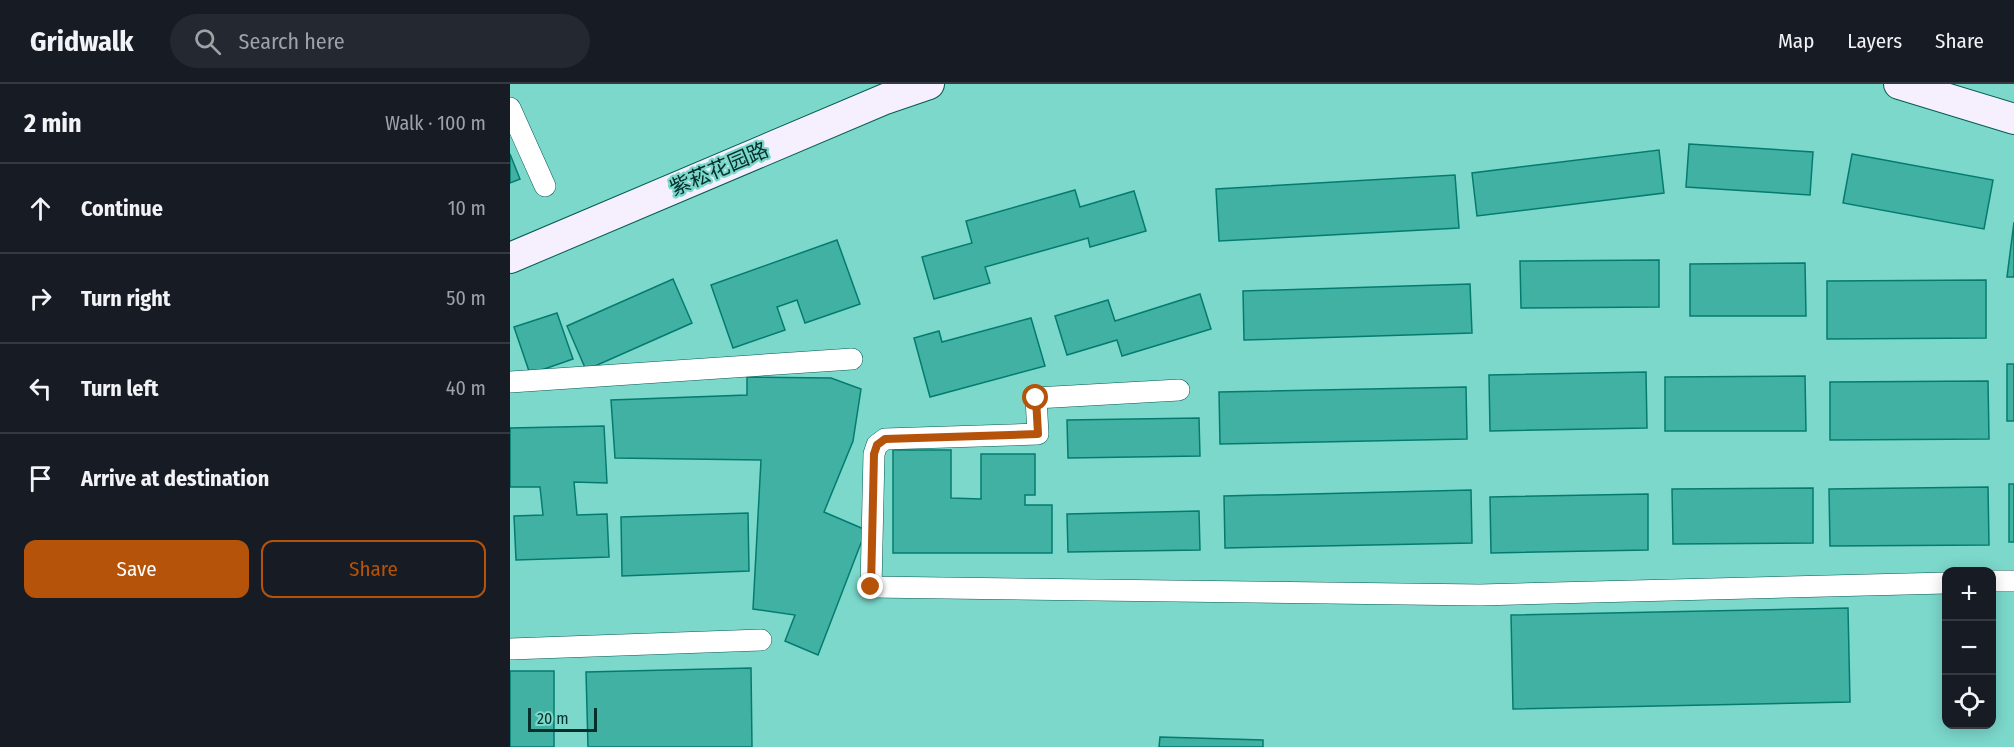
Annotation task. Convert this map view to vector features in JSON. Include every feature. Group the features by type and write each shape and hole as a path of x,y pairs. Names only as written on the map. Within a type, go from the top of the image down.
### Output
{"street":[{"name":"紫菘花园路","path":"510,258 885,99 929,84"},
{"path":"1899,84 2014,119"},
{"path":"510,108 545,186"},
{"path":"510,382 852,358"},
{"path":"1179,390 1036,398 1038,434 885,439 877,445 874,454 871,587 1480,595 1942,583"},
{"path":"1996,581 2014,581"},
{"path":"510,649 761,640"}],"building":[{"path":"1689,144 1813,152 1810,195 1686,187"},
{"path":"1659,150 1664,193 1477,216 1472,173"},
{"path":"510,154 520,179 510,183"},
{"path":"1852,154 1993,180 1984,229 1843,203"},
{"path":"1455,175 1459,228 1219,241 1216,189"},
{"path":"1075,190 1080,207 1134,191 1146,231 1090,247 1088,238 985,267 990,283 934,299 922,257 972,243 966,221"},
{"path":"2014,222 2014,277 2007,277"},
{"path":"837,240 860,304 805,323 797,300 777,307 785,330 733,348 711,285"},
{"path":"1659,260 1659,307 1521,308 1520,261"},
{"path":"1805,263 1806,316 1690,316 1690,264"},
{"path":"673,279 692,323 586,370 567,326"},
{"path":"1986,280 1986,338 1827,339 1827,281"},
{"path":"1470,284 1472,333 1244,340 1243,291"},
{"path":"1200,294 1211,329 1122,356 1117,340 1067,355 1055,316 1108,300 1115,321"},
{"path":"557,313 573,359 530,374 514,327"},
{"path":"1031,318 1045,366 930,397 914,338 939,331 942,342"},
{"path":"2007,364 2014,364 2014,421 2007,421"},
{"path":"1646,372 1647,428 1490,431 1489,375"},
{"path":"1805,376 1806,431 1665,431 1665,377"},
{"path":"747,377 831,378 861,389 853,441 824,512 866,530 818,655 785,641 795,615 753,609 761,460 615,458 611,400 747,395"},
{"path":"1988,381 1989,439 1830,440 1830,382"},
{"path":"1466,387 1467,439 1220,444 1219,392"},
{"path":"1199,418 1200,456 1068,458 1067,420"},
{"path":"604,426 607,483 574,482 577,515 607,514 609,557 516,560 514,516 543,515 540,487 510,487 510,428"},
{"path":"893,450 951,450 951,498 981,499 981,454 1035,454 1035,495 1025,495 1025,505 1052,505 1052,553 893,553"},
{"path":"2009,484 2014,484 2014,542 2009,542"},
{"path":"1988,487 1989,545 1830,546 1829,489"},
{"path":"1813,488 1813,543 1673,544 1672,489"},
{"path":"1471,490 1472,543 1225,548 1224,496"},
{"path":"1648,494 1648,550 1491,553 1490,497"},
{"path":"1199,511 1200,550 1068,552 1067,514"},
{"path":"748,513 749,571 622,576 621,517"},
{"path":"1848,608 1850,702 1513,709 1511,615"},
{"path":"751,668 752,747 588,747 586,672"},
{"path":"510,671 554,671 554,747 510,747"},
{"path":"1160,737 1263,740 1263,747 1159,747"}],"route":[{"path":"871,587 874,454 877,445 885,439 1038,434 1036,398"}]}
